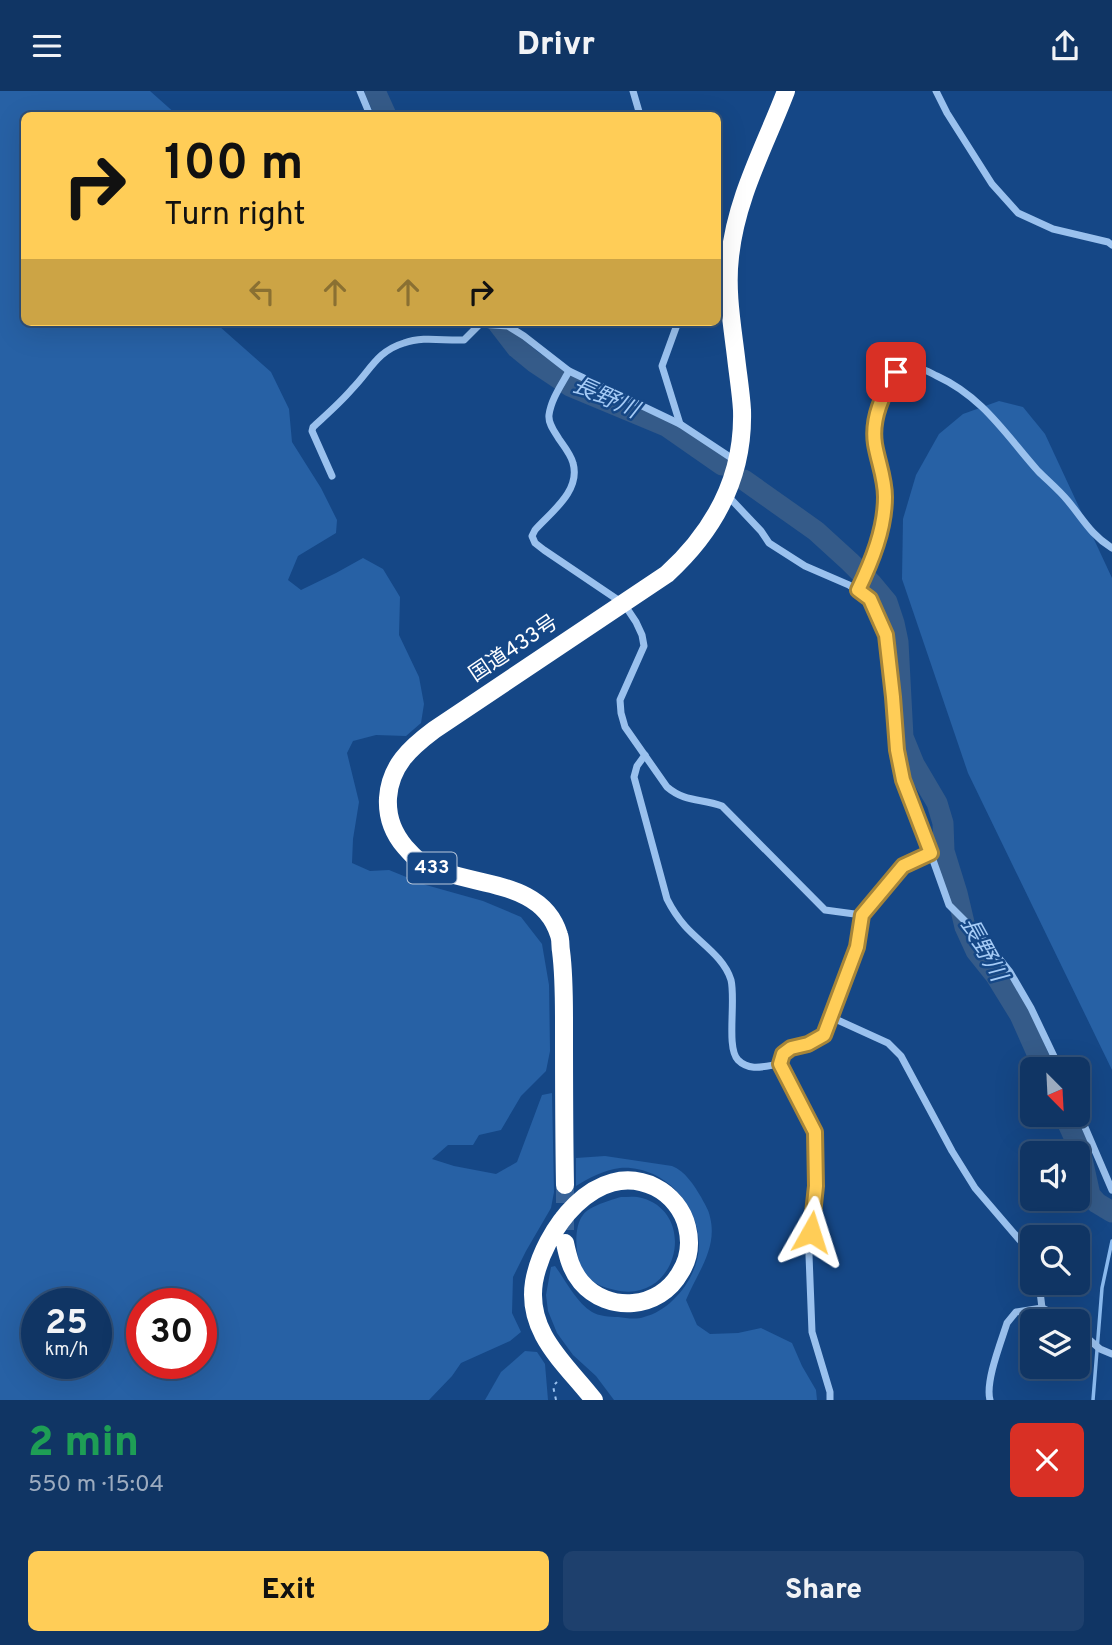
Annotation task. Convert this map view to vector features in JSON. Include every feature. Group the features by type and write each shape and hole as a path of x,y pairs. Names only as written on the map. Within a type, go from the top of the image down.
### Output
{"highway":[{"name":"国道433号","path":"565,1185 564,971 559,935 548,913 531,898 508,888 431,868 417,860 391,826 389,787 398,765 412,747 667,574 708,528 726,494 737,462 741,432 742,411 729,286 731,246 740,206 786,91"},
{"path":"565,1243 570,1262 582,1283 600,1297 631,1303 654,1297 673,1283 685,1263 689,1247 686,1224 680,1209 663,1192 642,1183 626,1181 603,1186 581,1199 559,1224 543,1254 537,1270 533,1301 540,1330 552,1350 594,1400"}],"street":[{"path":"359,91 369,112"},
{"path":"633,91 639,112"},
{"path":"936,91 992,184 1018,213 1053,229 1112,245"},
{"path":"332,476 312,431 313,427 355,387 373,363 386,351 405,342 429,339 464,340 478,326"},
{"path":"508,326 569,370 680,424 737,462"},
{"path":"677,326 662,366 680,424"},
{"path":"858,590 880,533 885,499 884,479 875,443 876,415 890,381 902,366 916,366 951,382 978,401 1059,490 1090,531 1112,548"},
{"path":"569,370 552,403 548,418 573,461 575,473 572,486 565,497 532,536 535,543 544,550 624,604 642,635 644,646 620,700 625,727 667,787 676,795 722,806 825,910 862,915"},
{"path":"726,494 769,543 805,566 858,590 870,599 886,635 897,750 903,780 949,905 986,942 1010,972 1054,1057"},
{"path":"645,755 637,766 634,777 667,899 685,926 726,969 731,981 733,1004 732,1049 737,1059 754,1069 780,1064"},
{"path":"830,1400 812,1332 809,1255 816,1186 815,1132 780,1064 783,1054 791,1048 808,1044 824,1035 857,947 862,915 903,866 931,853"},
{"path":"831,1017 888,1042 901,1056 975,1188 1020,1240"},
{"path":"1085,1127 1112,1190"},
{"path":"990,1400 990,1381 1007,1323 1016,1313 1042,1308 1040,1295"},
{"path":"1090,1340 1112,1354"}],"path":[{"path":"556,1400 553,1386 558,1382"}],"shaded area":[{"path":"0,91 150,91 174,112 21,112 21,326 219,326 271,372 289,409 292,442 321,488 337,520 336,533 298,556 288,580 301,590 363,558 383,569 400,597 399,635 419,677 424,704 421,723 406,736 376,735 353,741 347,753 359,802 352,863 370,871 389,870 426,885 483,901 521,917 542,944 549,985 550,1051 546,1071 521,1096 501,1130 479,1135 473,1145 448,1145 432,1159 496,1174 517,1162 542,1095 552,1093 554,1192 551,1208 513,1277 512,1313 521,1332 510,1341 461,1363 429,1400 0,1400"},
{"path":"999,401 1023,407 1045,434 1112,578 1112,1070 968,773 902,579 903,519 916,475 939,434 963,414"},
{"path":"605,1156 672,1166 689,1179 708,1209 712,1228 709,1250 686,1300 697,1325 710,1334 738,1333 761,1328 792,1343 816,1390 817,1400 614,1400 596,1376 573,1355 557,1333 548,1311 546,1295 551,1267 555,1266 576,1297 592,1312 631,1319 655,1313 674,1299 689,1279 698,1256 699,1245 693,1215 685,1201 663,1180 650,1173 620,1168 597,1175 576,1186 576,1158"},
{"path":"621,1197 640,1197 660,1207 671,1221 675,1238 673,1256 666,1272 653,1284 636,1291 615,1290 593,1282 584,1272 577,1251 578,1227 583,1215 595,1206"},
{"path":"525,1351 537,1352 545,1364 548,1400 485,1400 501,1372"}],"waterway":[{"name":"長野川","path":"375,91 385,112"},
{"name":"長野川","path":"500,326 517,348 570,386 666,426 722,465"},
{"name":"長野川","path":"744,480 816,531 850,562 887,602 898,642 903,737 914,764 937,803 943,823 944,851 965,927 976,951 996,976 1020,1015 1039,1057"},
{"name":"長野川","path":"1069,1127 1080,1150 1090,1195 1112,1212"},
{"path":"1093,1400 1102,1288 1112,1241"}],"tunnel":[{"path":"565,1185 565,1243"}],"route":[{"path":"811,1232 816,1186 815,1132 786,1079 780,1064 783,1054 824,1035 857,947 862,915 903,866 931,853 903,780 897,750 886,635 870,599 858,590 880,533 885,499 884,479 875,443 876,415 882,397 896,372"}]}
